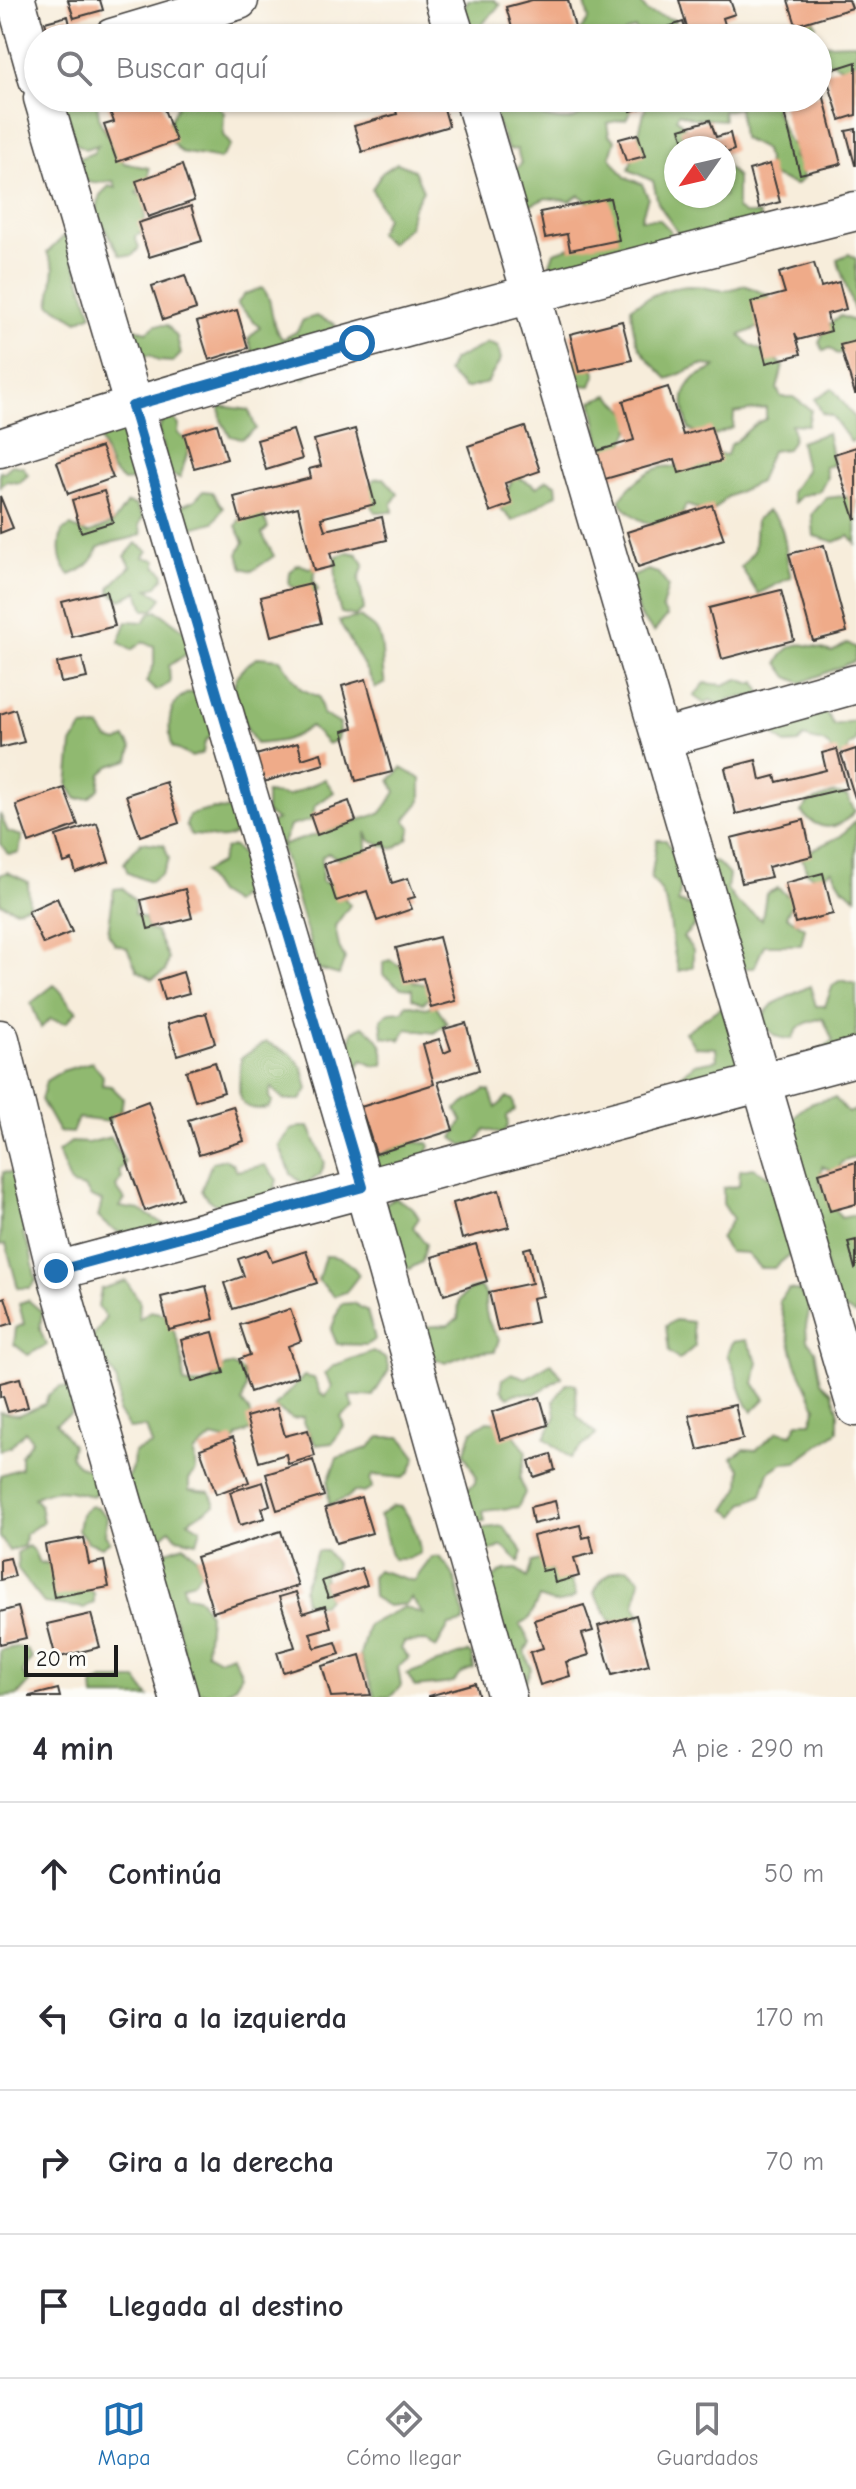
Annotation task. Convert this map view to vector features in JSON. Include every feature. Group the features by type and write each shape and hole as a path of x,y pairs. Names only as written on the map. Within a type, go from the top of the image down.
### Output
{"street":[{"path":"16,0 24,27"},
{"path":"159,24 239,0"},
{"path":"444,0 452,24"},
{"path":"47,112 363,1187 507,1697"},
{"path":"478,112 856,1407"},
{"path":"0,448 132,406 533,292 856,211"},
{"path":"661,739 856,684"},
{"path":"0,1039 56,1271 179,1697"},
{"path":"56,1271 856,1057"}],"green space":[{"path":"468,0 494,0 500,5 482,24 461,24 457,21"},
{"path":"584,0 639,0 647,12 675,20 674,24 585,24 589,19"},
{"path":"810,14 815,24 785,24"},
{"path":"856,43 856,74 832,62 832,44"},
{"path":"66,112 98,112 100,122 124,163 149,168 149,184 136,193 146,199 144,232 135,236 139,248 132,256 120,255 96,213 100,195 109,186 116,188 114,181 93,183 73,178 67,163 93,153 98,145 85,149 74,142"},
{"path":"174,112 223,112 223,135 231,145 220,159 181,152 164,134"},
{"path":"493,112 540,112 540,115 556,120 570,120 582,112 630,112 626,119 607,123 609,135 615,140 610,157 625,177 642,184 648,197 641,219 659,219 670,230 676,254 562,277 550,264 554,252 586,242 600,211 579,195 570,201 546,198 529,206 513,171 521,164 517,149 508,150"},
{"path":"644,112 723,112 724,120 693,118 679,113 676,118 689,131 689,136 664,136 664,208 736,208 736,176 737,209 744,214 759,214 762,225 681,238 658,203 653,181 629,170"},
{"path":"739,112 776,112 786,137 796,150 793,157 801,163 803,179 795,185 770,175 765,150 742,138"},
{"path":"397,163 414,170 423,190 412,210 409,227 389,244 378,233 386,218 372,189 382,173"},
{"path":"65,235 92,314 78,321 50,304 54,268 47,253"},
{"path":"849,254 856,259 856,316 837,259"},
{"path":"744,285 768,295 775,312 763,326 740,335 783,366 777,389 781,397 793,397 811,410 808,425 791,424 791,443 787,449 771,451 759,482 727,497 711,513 686,505 680,520 653,524 639,519 619,500 636,481 658,468 674,467 693,457 727,455 730,445 766,419 766,408 734,413 733,428 707,438 689,429 684,410 686,391 696,377 716,366 701,365 668,379 640,348 631,307 673,288 697,286 722,290"},
{"path":"262,288 269,299 275,327 283,339 296,332 303,320 316,316 335,324 339,346 326,363 303,379 275,359 253,353 248,339 260,327 237,304 245,294"},
{"path":"841,316 856,322 856,349 837,354 830,348 824,351 819,342 827,326"},
{"path":"156,325 167,325 177,337 181,354 173,362 158,361 150,355 136,359 129,337 135,328 147,332"},
{"path":"488,343 498,347 501,359 487,383 465,389 447,372 452,361"},
{"path":"582,357 596,373 591,386 566,384 561,362"},
{"path":"832,388 854,417 856,440 851,442 832,416 822,413 815,399"},
{"path":"609,395 628,413 632,426 621,450 611,452 600,442 592,401"},
{"path":"220,406 249,410 256,429 242,439 230,436 221,420"},
{"path":"172,417 179,425 178,433 190,444 180,478 168,473 159,431 161,423"},
{"path":"124,428 142,472 133,480 123,481 112,471 100,439"},
{"path":"827,433 834,465 825,467 827,477 820,491 801,496 794,503 791,492 806,470 800,442"},
{"path":"12,465 23,467 28,475 19,483 6,481 0,487 0,471 4,472"},
{"path":"514,475 537,487 547,480 556,484 557,494 513,521 500,508"},
{"path":"384,478 398,494 392,503 393,512 375,512 365,495 374,479"},
{"path":"203,491 212,492 223,508 214,522 181,531 179,507 195,500"},
{"path":"844,496 856,501 856,544 849,536 835,542 814,536 812,514 826,498"},
{"path":"127,503 135,505 143,517 139,525 142,534 98,548 88,565 70,575 60,554 62,531 71,526 88,534 113,523"},
{"path":"767,511 783,531 791,577 758,594 741,567 754,551 756,520"},
{"path":"263,514 268,528 262,534 274,556 252,571 243,568 238,554 244,542 236,526 242,515"},
{"path":"136,543 148,551 143,557 156,560 156,566 163,572 164,577 157,586 148,589 162,598 153,610 144,610 138,591 121,600 110,592 110,587 131,566 125,556"},
{"path":"348,552 357,554 364,564 359,579 364,609 355,616 341,613 337,599 335,557"},
{"path":"298,564 309,568 317,566 313,580 318,590 310,595 289,585 290,572"},
{"path":"648,570 658,573 668,586 662,608 667,616 654,632 639,615 629,578"},
{"path":"158,611 190,635 191,651 169,666 170,683 156,691 146,682 154,665 154,646 143,642 131,650 119,642 127,621 144,622 150,613"},
{"path":"360,617 376,630 381,642 385,683 376,688 339,621"},
{"path":"848,643 856,648 855,661 801,683 788,677 778,663 783,654 795,645 809,645 832,652"},
{"path":"259,657 280,659 301,689 319,697 323,714 340,724 337,740 328,744 310,726 291,738 256,744 237,708 234,686 237,676"},
{"path":"738,679 752,684 756,682 762,695 730,699 722,705 710,700 705,704 694,696 705,683 724,685"},
{"path":"193,692 207,698 214,734 205,741 203,753 192,757 172,747 170,722 178,700"},
{"path":"822,707 834,725 856,720 856,741 849,746 847,754 837,757 825,743 804,737 798,743 785,744 771,732 775,720"},
{"path":"100,727 108,739 118,742 125,738 132,748 129,760 110,766 101,774 99,789 89,798 77,799 68,786 72,744 82,728"},
{"path":"402,768 421,779 421,801 405,820 411,827 408,839 393,849 370,841 366,832 368,856 349,865 328,853 322,857 322,882 333,884 350,905 335,926 339,947 345,958 339,975 318,969 281,846 381,813 396,792 390,780"},
{"path":"325,779 334,792 315,806 312,820 290,826 283,843 276,845 268,825 277,820 266,813 266,793 288,796"},
{"path":"834,793 847,796 855,811 842,823 822,826 801,812 808,803"},
{"path":"213,809 232,810 240,819 238,832 226,838 191,835 186,826 189,815"},
{"path":"0,814 8,832 22,836 19,853 8,854 0,843"},
{"path":"856,820 856,897 843,888 832,870 818,879 807,872 801,855 841,836"},
{"path":"657,840 666,840 677,863 680,877 678,902 694,907 695,925 683,937 693,950 693,967 679,971 665,899 651,879"},
{"path":"141,842 164,845 169,859 162,874 150,882 128,873 124,863"},
{"path":"232,846 243,858 249,886 233,903 217,893 203,872 220,863 225,849"},
{"path":"709,860 719,864 729,875 727,889 736,902 762,920 766,894 778,888 794,901 786,916 805,928 801,945 764,945 754,968 737,968"},
{"path":"7,872 28,882 29,905 16,910 0,903 0,875"},
{"path":"123,888 135,901 134,914 145,918 148,929 156,932 168,958 165,972 152,979 137,970 127,948 115,944 108,933 114,889"},
{"path":"390,960 406,969 414,982 429,985 430,997 423,1003 412,998 412,989 401,988 383,975 383,962"},
{"path":"841,980 856,984 856,1058 821,1049 833,1041 823,1018 805,1024 793,1038 787,1039 774,1034 760,1019 773,1004 810,986 816,1006 825,1006 833,985"},
{"path":"54,985 77,1011 66,1023 50,1019 41,1028 31,1003"},
{"path":"407,1004 426,1008 435,1004 447,1023 434,1033 407,1029 400,1040 383,1037 381,1019 390,1012 403,1011"},
{"path":"721,1007 749,1059 732,1073 681,1094 680,1076 695,1064 717,1060 716,1048 695,1047 685,1032"},
{"path":"363,1026 380,1042 383,1065 374,1066 362,1060 355,1071 349,1073 337,1055 348,1050 353,1031"},
{"path":"266,1042 291,1054 303,1069 308,1089 301,1100 284,1100 271,1087 269,1097 272,1102 268,1108 256,1109 242,1102 239,1086 241,1058"},
{"path":"92,1062 103,1076 102,1085 111,1086 123,1098 121,1111 110,1117 109,1122 78,1118 72,1133 59,1132 41,1100 46,1081 62,1071"},
{"path":"485,1090 490,1091 496,1108 507,1097 513,1100 515,1110 507,1116 508,1126 502,1134 485,1129 475,1145 463,1145 453,1138 462,1121 456,1109"},
{"path":"835,1098 848,1113 856,1110 856,1157 842,1162 837,1173 822,1166 820,1182 841,1218 856,1215 856,1260 852,1269 856,1280 856,1315 837,1305 788,1130 795,1116 806,1106"},
{"path":"309,1127 325,1163 320,1175 304,1185 291,1174 279,1145 291,1130"},
{"path":"111,1137 125,1163 119,1171 122,1178 116,1187 125,1200 119,1207 140,1210 165,1225 137,1233 121,1233 98,1217 102,1201 91,1197 85,1188 71,1185 58,1152 71,1142 88,1143"},
{"path":"407,1142 428,1143 430,1146 425,1159 374,1171 370,1147 380,1155"},
{"path":"225,1159 233,1164 236,1171 265,1165 277,1180 273,1194 234,1208 218,1206 201,1191 212,1162"},
{"path":"754,1168 782,1185 794,1251 774,1268 760,1268 746,1253 729,1252 720,1238 733,1219 723,1204 723,1188 739,1186 740,1170"},
{"path":"3,1172 21,1174 38,1220 23,1234 30,1249 36,1281 30,1288 18,1288 6,1244 0,1245"},
{"path":"395,1198 413,1208 419,1218 413,1227 426,1244 422,1262 409,1269 400,1263 378,1207"},
{"path":"325,1256 345,1260 359,1275 346,1292 334,1296 318,1280"},
{"path":"126,1281 140,1301 139,1319 150,1311 165,1314 179,1347 184,1383 207,1382 225,1366 232,1365 243,1372 246,1388 242,1402 249,1411 254,1430 238,1436 234,1442 212,1437 194,1453 196,1471 189,1479 189,1490 210,1492 215,1505 188,1521 201,1529 197,1542 177,1538 170,1529 160,1538 151,1534 121,1493 133,1465 134,1452 152,1445 146,1427 130,1429 118,1412 114,1374 88,1345 106,1317 98,1307 101,1289"},
{"path":"480,1287 486,1295 485,1308 492,1329 499,1339 495,1351 470,1353 445,1363 434,1358 418,1336 424,1327 448,1325 458,1319 459,1300 469,1290"},
{"path":"789,1289 799,1291 810,1307 807,1340 815,1350 821,1382 832,1392 838,1409 838,1431 796,1462 783,1463 769,1472 762,1495 743,1504 736,1516 726,1510 740,1488 741,1469 732,1458 744,1449 756,1450 778,1431 792,1434 798,1422 811,1422 816,1407 796,1364 779,1301"},
{"path":"28,1300 42,1312 40,1329 46,1345 28,1355 14,1344 16,1328 24,1324 19,1304"},
{"path":"353,1303 367,1311 375,1339 366,1345 337,1344 331,1330 341,1304"},
{"path":"675,1320 692,1322 695,1346 679,1360 669,1352 666,1326"},
{"path":"746,1340 758,1362 754,1383 765,1399 752,1412 727,1355 732,1342"},
{"path":"373,1351 386,1359 389,1370 373,1396 349,1396 354,1408 341,1417 344,1427 332,1443 316,1445 303,1423 304,1417 293,1419 274,1407 304,1376 314,1378 320,1393 326,1396 332,1387 325,1374 335,1365"},
{"path":"551,1363 562,1377 535,1394 517,1393 508,1397 501,1390 503,1379 512,1373 526,1378"},
{"path":"567,1383 576,1384 577,1416 596,1434 570,1458 545,1438 556,1416 554,1401"},
{"path":"60,1387 71,1388 76,1395 70,1414 56,1423 72,1445 70,1456 79,1466 102,1473 101,1490 92,1496 57,1490 34,1498 40,1505 43,1522 25,1534 24,1546 9,1551 0,1537 0,1475 21,1468 21,1455 32,1440 25,1431 10,1447 0,1450 0,1412 19,1415 45,1404 48,1395"},
{"path":"487,1421 505,1427 526,1452 520,1478 525,1493 518,1507 483,1511 485,1521 477,1522 459,1497 475,1483 476,1476 464,1454 472,1431"},
{"path":"380,1437 401,1437 416,1457 410,1472 403,1478 373,1475 370,1479 372,1488 364,1493 354,1491 347,1498 329,1505 328,1482 337,1458 368,1448"},
{"path":"90,1506 97,1507 107,1517 105,1534 110,1541 102,1547 88,1542 78,1530 81,1514"},
{"path":"393,1506 401,1507 405,1512 416,1535 420,1553 408,1559 393,1559 379,1516"},
{"path":"503,1526 523,1552 519,1562 502,1546 492,1551 481,1551 475,1534 485,1528"},
{"path":"184,1545 196,1557 201,1571 195,1581 183,1584 185,1595 200,1599 209,1614 206,1652 219,1659 232,1654 242,1674 234,1687 219,1697 197,1691 184,1675 178,1629 144,1559"},
{"path":"28,1546 39,1563 48,1564 94,1593 94,1602 84,1608 44,1603 18,1570 17,1553"},
{"path":"317,1551 326,1551 336,1564 334,1570 323,1573 325,1580 322,1581 328,1598 321,1605 305,1602 303,1590"},
{"path":"432,1557 439,1557 455,1579 464,1615 463,1623 449,1626 436,1648 426,1641 404,1642 401,1649 409,1658 398,1667 401,1686 390,1697 375,1697 360,1655 368,1625 404,1607 423,1614 411,1598 407,1604 388,1606 373,1597 372,1576 377,1570 414,1581"},
{"path":"544,1559 551,1571 572,1581 576,1596 558,1603 539,1598 529,1619 520,1624 530,1642 525,1652 531,1669 526,1681 514,1680 490,1580 504,1570 517,1569 527,1578 532,1562"},
{"path":"629,1568 640,1579 635,1606 641,1616 629,1626 610,1620 594,1593 607,1575"},
{"path":"26,1649 32,1658 22,1672 29,1683 18,1695 0,1697 0,1650"},
{"path":"467,1652 472,1655 474,1668 461,1673 453,1683 415,1687 407,1674"},
{"path":"103,1680 137,1680 149,1697 94,1697 93,1686"}],"building":[{"path":"68,0 100,0 103,10 74,18"},
{"path":"532,0 568,0 574,24 511,24 506,7"},
{"path":"679,0 730,0 735,14 723,18 725,24 686,24"},
{"path":"788,0 849,0 852,8 799,24 796,24"},
{"path":"68,16 70,24 46,24"},
{"path":"856,62 856,115 840,120 832,94 832,70"},
{"path":"110,112 165,112 176,141 117,162 104,125 114,122"},
{"path":"445,112 449,126 362,152 354,126 397,114"},
{"path":"784,112 828,112 841,164 800,174"},
{"path":"710,120 716,136 682,136 680,129"},
{"path":"856,129 856,165 855,165 846,131"},
{"path":"638,134 645,156 626,161 619,139"},
{"path":"770,164 780,202 759,208 749,170"},
{"path":"182,165 194,201 148,217 136,181"},
{"path":"610,198 619,240 570,250 567,234 545,238 540,212"},
{"path":"191,206 202,241 149,257 138,223"},
{"path":"814,263 821,287 839,282 846,309 827,314 831,331 798,340 795,333 801,354 766,363 751,302 785,293 779,273"},
{"path":"185,275 196,309 163,320 152,286"},
{"path":"237,310 248,348 209,360 197,322"},
{"path":"622,321 632,360 579,372 570,334"},
{"path":"856,341 856,394 855,394 840,345"},
{"path":"668,387 683,435 711,427 721,461 679,473 675,459 605,479 597,451 634,440 623,401"},
{"path":"217,424 227,459 194,468 184,434"},
{"path":"525,427 540,471 505,483 512,504 490,512 468,446"},
{"path":"355,429 375,504 321,518 325,530 382,517 387,540 330,553 334,566 314,571 298,507 241,522 234,497 311,478 309,469 321,466 314,440"},
{"path":"293,430 302,459 266,470 257,440"},
{"path":"101,447 113,478 68,494 57,462"},
{"path":"856,447 856,519 855,519 834,454"},
{"path":"104,491 113,522 81,532 72,500"},
{"path":"0,496 13,528 0,533"},
{"path":"712,505 724,539 638,567 627,532"},
{"path":"824,545 847,632 813,641 789,554"},
{"path":"311,584 321,623 271,636 261,596"},
{"path":"781,590 794,640 722,659 709,608"},
{"path":"106,591 115,626 72,637 62,602"},
{"path":"82,658 87,678 61,683 57,663"},
{"path":"366,679 392,772 356,781 343,731 353,728 342,686"},
{"path":"15,709 24,742 0,748 0,714"},
{"path":"298,743 302,759 321,753 324,764 257,784 249,757"},
{"path":"837,749 847,788 736,814 725,768 756,760 760,780 775,776 777,782 826,770 822,753"},
{"path":"856,749 856,798 855,798 841,754"},
{"path":"166,782 179,823 140,836 126,795"},
{"path":"64,788 78,825 29,843 16,805"},
{"path":"349,801 356,821 317,835 310,815"},
{"path":"804,820 812,856 768,867 771,877 742,883 731,838"},
{"path":"97,823 109,862 76,873 72,860 64,863 56,836"},
{"path":"381,847 392,883 408,878 415,897 408,899 412,909 377,921 367,891 336,901 324,864"},
{"path":"823,873 833,914 795,923 785,883"},
{"path":"185,889 192,918 148,929 141,900"},
{"path":"57,898 72,932 43,944 28,911"},
{"path":"439,937 456,1001 431,1008 423,978 405,982 396,948"},
{"path":"183,972 189,993 164,1000 158,980"},
{"path":"206,1013 215,1043 177,1055 168,1024"},
{"path":"466,1023 479,1070 438,1082 453,1130 376,1154 361,1107 434,1084 423,1044 439,1039 444,1053 451,1050 444,1029"},
{"path":"215,1062 224,1092 195,1101 186,1071"},
{"path":"148,1101 182,1198 145,1211 111,1115"},
{"path":"233,1106 244,1141 199,1155 188,1120"},
{"path":"856,1162 856,1204 830,1211 819,1173"},
{"path":"499,1190 509,1227 462,1239 453,1203"},
{"path":"856,1240 856,1268 855,1269 848,1242"},
{"path":"476,1244 487,1281 444,1295 432,1257"},
{"path":"531,1247 543,1296 532,1298 537,1322 498,1331 489,1292 532,1283 524,1249"},
{"path":"267,1249 272,1262 306,1251 317,1283 233,1309 224,1283 244,1276 238,1259"},
{"path":"206,1286 214,1319 169,1330 161,1297"},
{"path":"5,1297 13,1323 0,1327 0,1299"},
{"path":"290,1309 301,1341 288,1346 298,1376 250,1392 239,1359 250,1355 240,1325"},
{"path":"213,1332 224,1373 192,1382 181,1340"},
{"path":"20,1378 28,1407 8,1412 3,1396 0,1397 0,1383"},
{"path":"540,1397 548,1425 500,1440 492,1412"},
{"path":"735,1405 743,1439 698,1450 689,1415"},
{"path":"277,1408 285,1436 308,1430 315,1456 288,1464 286,1454 259,1462 246,1417"},
{"path":"233,1437 249,1482 216,1494 200,1449"},
{"path":"551,1454 555,1470 534,1477 529,1461"},
{"path":"313,1460 324,1496 277,1510 266,1474"},
{"path":"263,1482 270,1505 262,1508 265,1518 240,1525 230,1492"},
{"path":"361,1497 372,1533 336,1543 325,1508"},
{"path":"555,1501 559,1518 533,1524 530,1507"},
{"path":"580,1525 583,1538 590,1536 594,1553 574,1558 579,1576 555,1583 552,1569 542,1571 533,1536"},
{"path":"281,1531 298,1586 213,1612 196,1557"},
{"path":"84,1538 89,1564 104,1561 109,1587 54,1597 45,1545"},
{"path":"10,1558 15,1576 0,1580 0,1560"},
{"path":"361,1568 367,1585 328,1598 322,1581"},
{"path":"296,1592 303,1613 325,1606 331,1627 310,1633 315,1648 336,1642 340,1654 283,1672 277,1652 295,1647 279,1597"},
{"path":"584,1605 593,1631 582,1634 589,1655 566,1662 570,1676 540,1685 530,1652 543,1648 534,1620"},
{"path":"18,1607 26,1638 0,1644 0,1612"},
{"path":"91,1614 100,1647 56,1658 47,1624"},
{"path":"636,1615 649,1665 612,1675 598,1626"},
{"path":"360,1655 371,1695 331,1697 322,1666"},
{"path":"475,1683 479,1697 429,1697 429,1696"},
{"path":"58,1689 60,1697 30,1697 30,1696"}],"route":[{"path":"56,1271 363,1187 132,406 357,343"}]}
